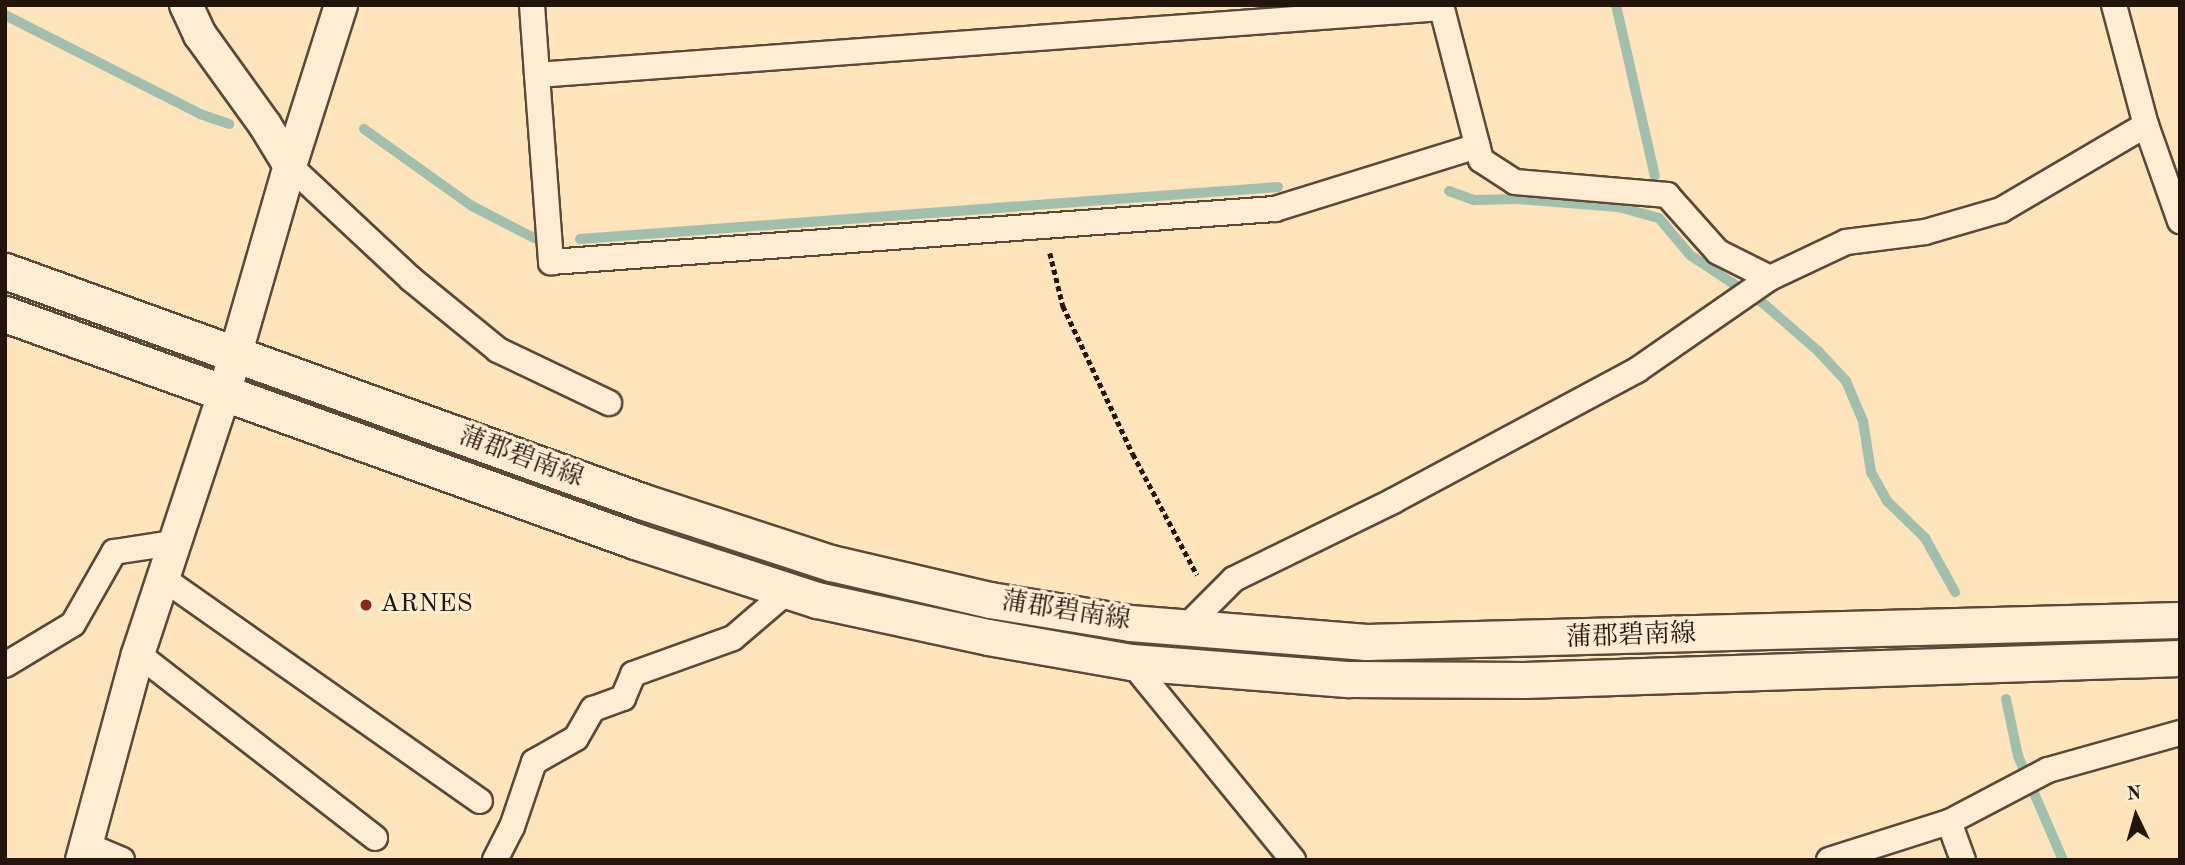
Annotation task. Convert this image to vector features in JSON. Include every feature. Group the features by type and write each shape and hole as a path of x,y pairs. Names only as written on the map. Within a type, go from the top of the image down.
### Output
{"main road":[{"name":"蒲郡碧南線","path":"5,271 642,501 831,563 990,600 1183,630 1366,642 2180,620"},
{"name":"蒲郡碧南線","path":"5,314 635,541 817,600 988,637 1131,662 1349,679 1524,680 2180,658"}],"street":[{"path":"186,5 200,35 265,125 290,166 411,278 498,351 609,403"},
{"path":"122,860 84,853 138,654 224,394 290,166 341,5"},
{"path":"532,5 551,262 1275,209 1477,146"},
{"path":"2114,5 2146,125 2180,221"},
{"path":"537,75 1441,7 1481,160 1516,182 1667,195 1718,252 1764,282"},
{"path":"1183,630 1234,579 1393,501 1637,370 1764,282 1846,242 1925,232 2001,210 2146,125"},
{"path":"5,665 73,624 114,552 173,543"},
{"path":"164,579 481,801"},
{"path":"495,860 512,827 534,762 576,738 593,709 622,698 633,674 733,638 789,591"},
{"path":"138,654 374,838"},
{"path":"1131,662 1293,860"},
{"path":"1829,860 1949,822 2040,774 2180,733"},
{"path":"1949,822 1963,860"}],"path":[{"path":"1044,225 1063,306 1133,454 1211,602"}],"waterway":[{"path":"1616,5 1655,176"},
{"path":"5,15 200,114 229,124"},
{"path":"364,129 472,206 534,238"},
{"path":"580,239 1278,187"},
{"path":"1449,191 1474,200 1517,199 1618,207 1659,218 1690,255 1764,304 1818,351 1846,381 1863,421 1871,472 1887,501 1925,538 1955,592"},
{"path":"2006,699 2018,756 2063,860"}],"place":[{"name":"ARNES","path":"366,605"}]}
